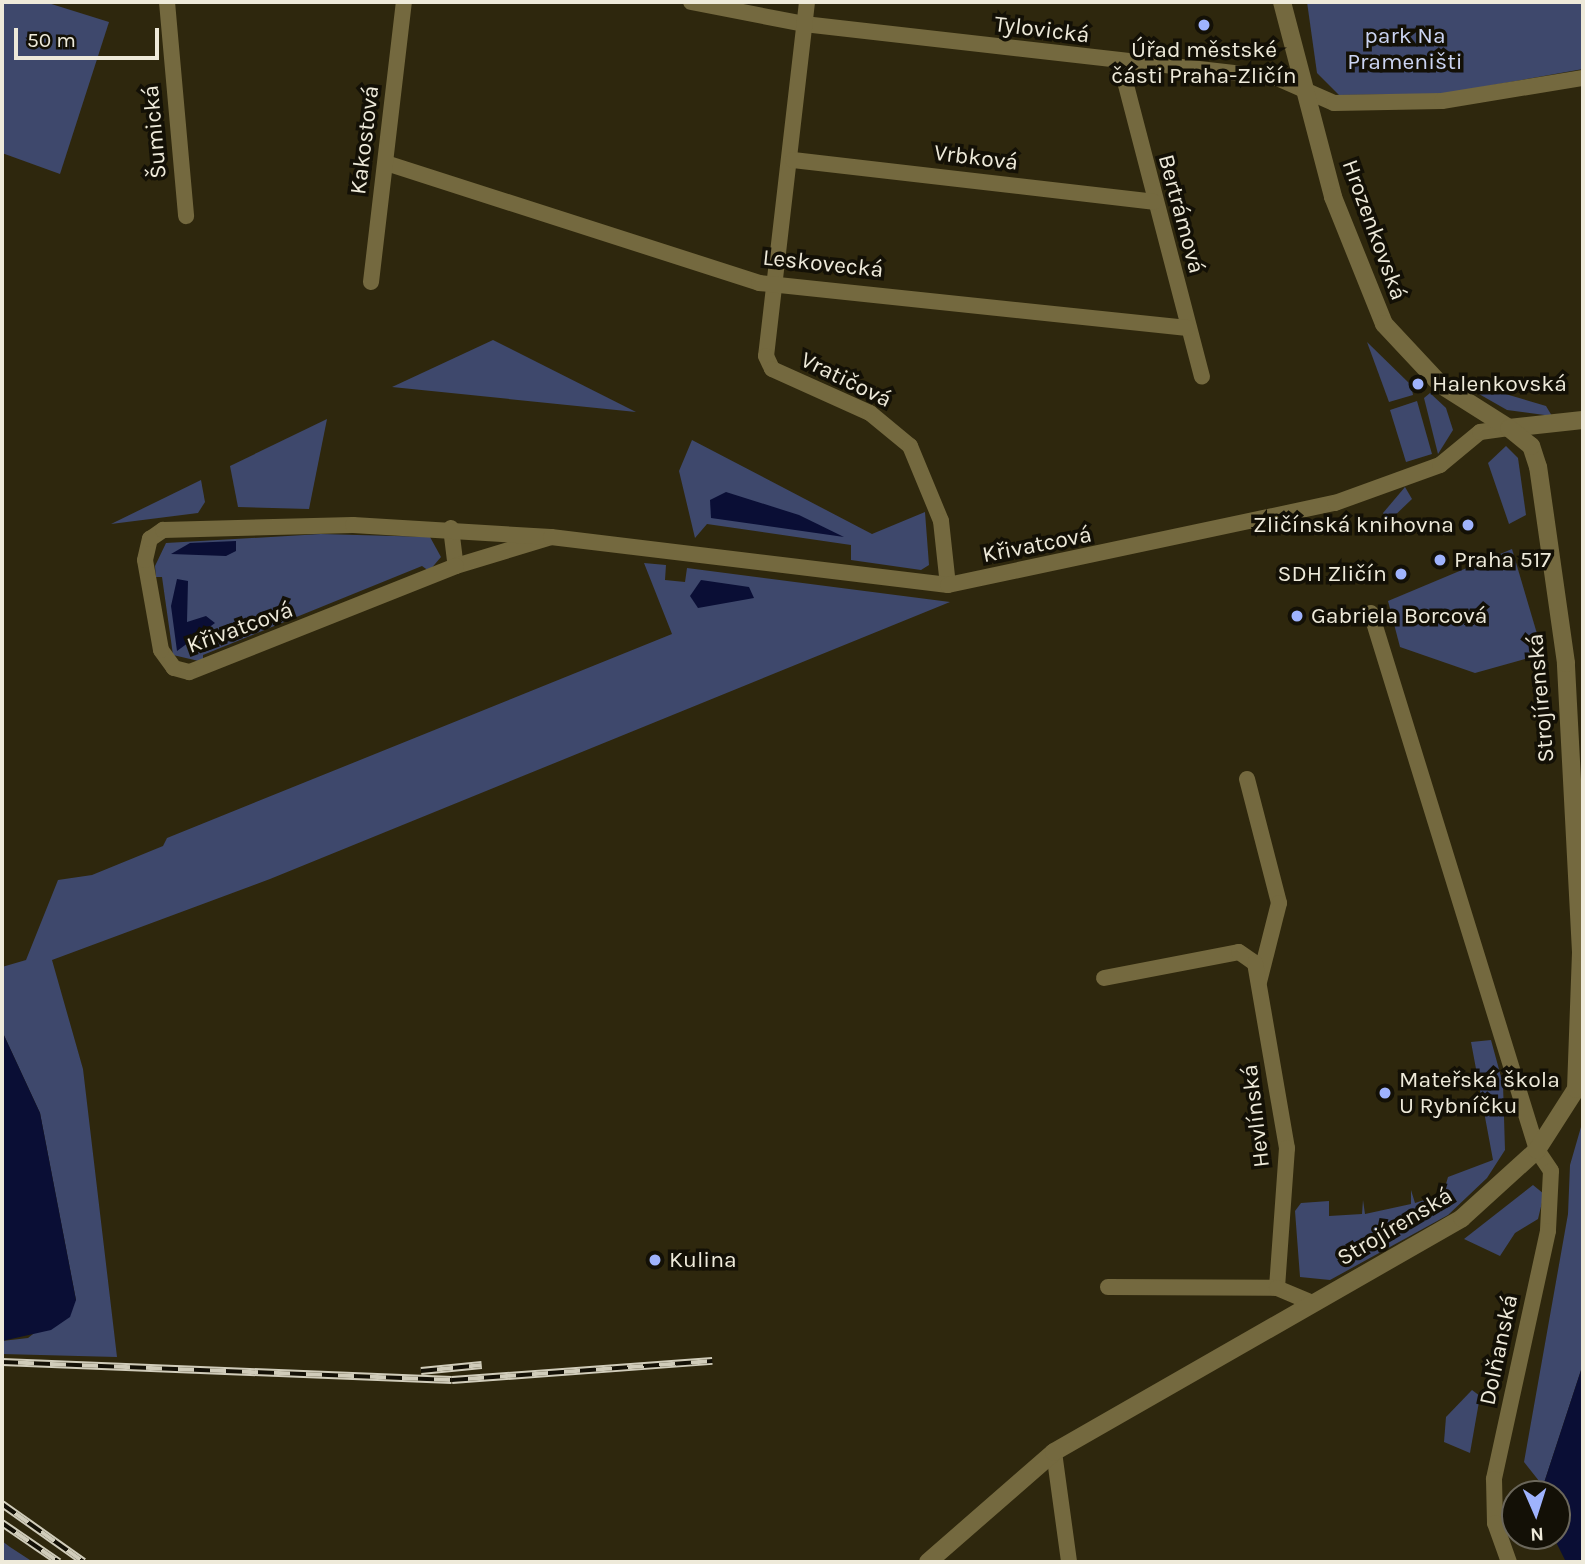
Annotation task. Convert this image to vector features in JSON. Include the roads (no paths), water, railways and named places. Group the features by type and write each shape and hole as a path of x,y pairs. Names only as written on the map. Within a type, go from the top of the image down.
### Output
{"street":[{"name":"Šumická","path":"167,2 186,216"},
{"name":"Kakostová","path":"371,282 404,2"},
{"name":"Tylovická","path":"691,2 804,24 1277,78 1304,93"},
{"name":"Vratičová","path":"807,2 793,159 765,347 769,364 885,422 910,446 937,510 948,584"},
{"name":"Hrozenkovská","path":"1282,2 1304,93 1344,232 1384,324 1441,385 1509,428"},
{"name":"Bertrámová","path":"1119,62 1202,377"},
{"path":"1304,93 1334,103 1391,105 1583,78"},
{"name":"Vrbková","path":"793,159 1154,202"},
{"name":"Leskovecká","path":"386,163 775,283 1188,328"},
{"path":"1509,428 1583,420"},
{"name":"Křivatcová","path":"551,537 456,566 190,672 174,668 161,650 145,560 156,534 193,527 451,528 551,537 948,584 1335,503 1440,465 1480,432 1509,428"},
{"name":"Strojírenská","path":"928,1562 1054,1452 1462,1218 1537,1150 1560,1119 1581,1066 1580,836 1566,663 1538,467 1531,446 1509,428"},
{"path":"451,528 456,566"},
{"name":"Dolňanská","path":"1371,613 1537,1150 1551,1171 1553,1202 1493,1479 1495,1523 1509,1562"},
{"name":"Hevlínská","path":"1247,779 1279,903 1259,982"},
{"name":"Hevlínská","path":"1104,978 1239,952 1255,963 1287,1148 1277,1288"},
{"path":"1108,1287 1277,1288 1313,1303"},
{"path":"1054,1452 1069,1562"}],"railway":[{"path":"2,1362 452,1380 712,1361"},
{"path":"421,1371 482,1365"},
{"path":"2,1504 84,1562"},
{"path":"2,1523 59,1562"}],"place":[{"name":"Úřad městské části Praha-Zličín","path":"1204,25"},
{"name":"Halenkovská","path":"1418,384"},
{"name":"Zličínská knihovna","path":"1468,525"},
{"name":"Praha 517","path":"1440,560"},
{"name":"SDH Zličín","path":"1401,574"},
{"name":"Gabriela Borcová","path":"1297,616"},
{"name":"Mateřská škola U Rybníčku","path":"1385,1093"},
{"name":"Kulina","path":"655,1260"}],"park label":[{"name":"park Na Prameništi","path":"1405,49"}]}
